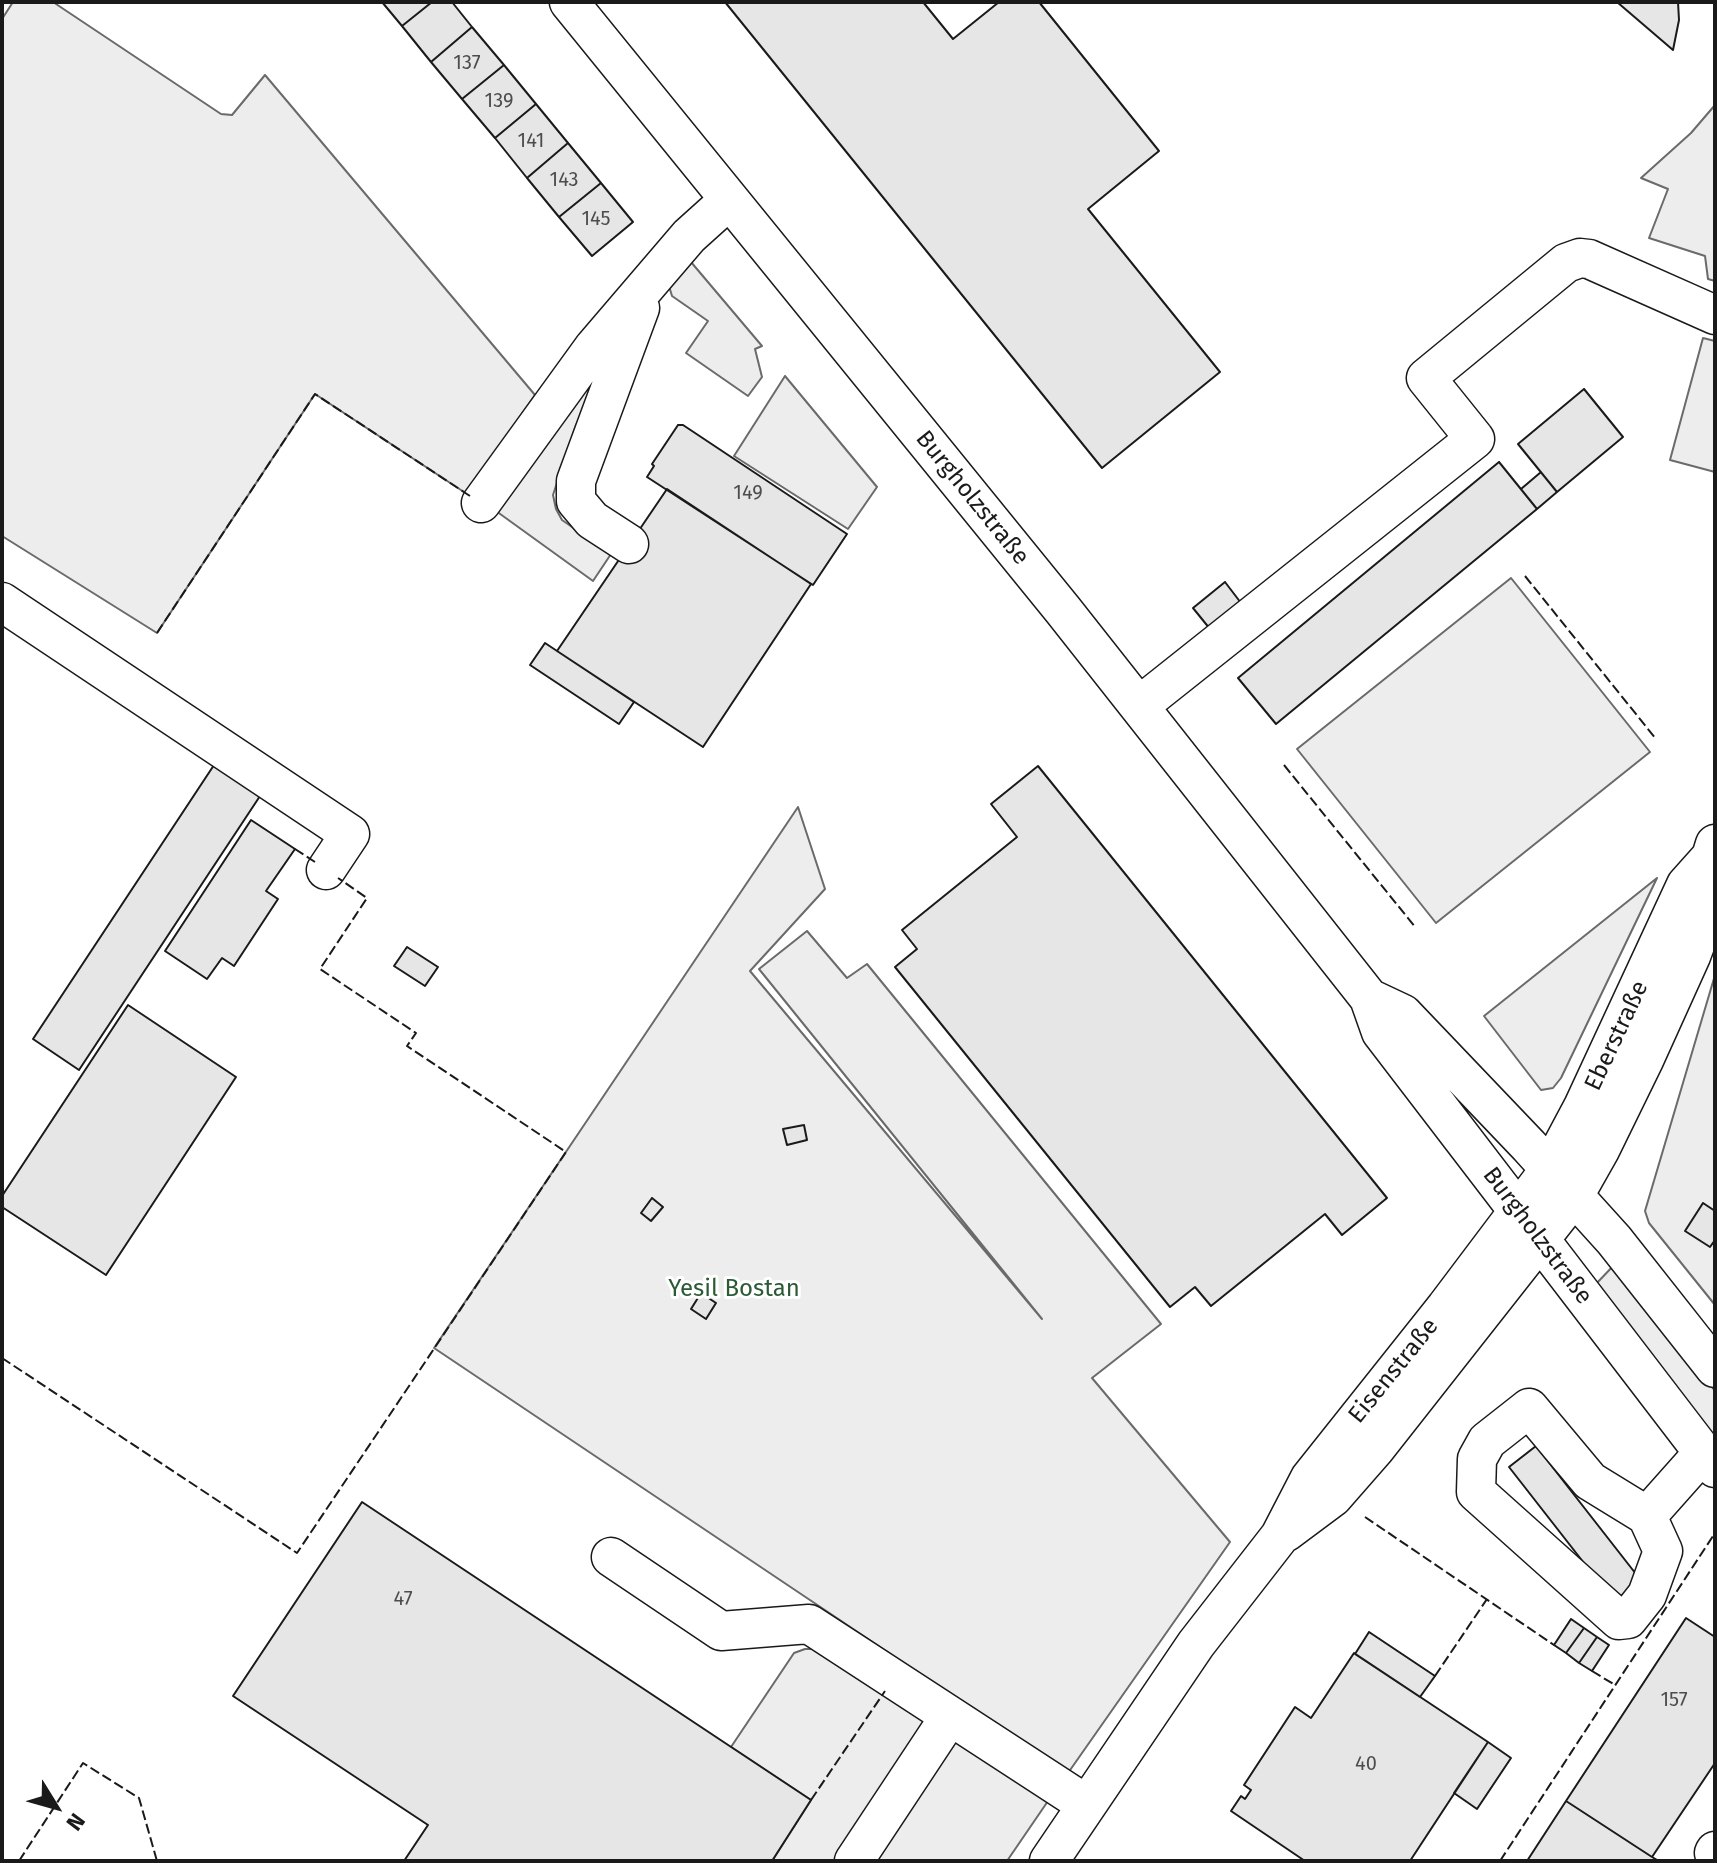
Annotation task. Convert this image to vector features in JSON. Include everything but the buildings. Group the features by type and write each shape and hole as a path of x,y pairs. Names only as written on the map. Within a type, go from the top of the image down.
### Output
{"street":[{"name":"Burgholzstraße","path":"569,2 1139,706 1369,998 1381,1032 1709,1460"},
{"path":"481,503 594,347 689,236 729,200"},
{"path":"1139,706 1475,439 1426,378 1566,263 1580,258 1589,259 1715,315"},
{"path":"629,544 592,520 576,501 576,481 649,283"},
{"path":"2,602 350,834 326,870"},
{"name":"Eberstraße","path":"1529,1226 1562,1182 1600,1150 1691,956 1714,870"},
{"name":"Burgholzstraße","path":"1369,998 1403,1014 1562,1182 1626,1254 1715,1368"},
{"name":"Eisenstraße","path":"1049,1861 1196,1644 1280,1536 1310,1478 1529,1226"},
{"path":"1529,1408 1590,1481 1647,1516 1663,1551 1647,1595 1628,1619 1619,1620 1476,1492 1477,1459 1487,1441 1529,1408"},
{"path":"1647,1516 1709,1460"},
{"path":"611,1557 721,1631 809,1624 1087,1805"},
{"path":"854,1861 950,1716"}],"shaded area":[{"path":"13,2 53,2 221,114 232,115 265,75 535,395 467,494 315,394 157,633 2,536 2,19"},
{"path":"1715,105 1715,281 1708,279 1705,256 1649,238 1668,189 1641,178 1691,133"},
{"path":"691,262 762,346 755,349 762,377 748,396 686,353 708,321 672,296 669,286"},
{"path":"1703,338 1715,341 1715,472 1670,460"},
{"path":"785,376 877,487 848,529 734,456"},
{"path":"592,378 594,384 575,428 553,495 562,520 611,554 593,581 496,511"},
{"path":"1511,578 1650,752 1436,923 1297,749"},
{"name":"Yesil Bostan","path":"798,807 825,889 750,971 1042,1319 759,969 807,931 847,978 867,964 1161,1324 1092,1378 1230,1542 1068,1773 434,1348"},
{"path":"1657,878 1561,1078 1553,1088 1541,1090 1484,1016"},
{"path":"1715,975 1715,1305 1649,1223 1645,1211"},
{"path":"1616,1263 1715,1391 1715,1439 1594,1286"},
{"path":"817,1649 1048,1801 1007,1861 772,1861 811,1800 731,1747 794,1653"}],"fence":[{"path":"157,633 315,394 470,496"},
{"path":"1525,576 1656,739"},
{"path":"1284,765 1416,928"},
{"path":"295,849 315,862"},
{"path":"2,1358 297,1553 566,1152 407,1046 416,1033 320,969 367,898 338,878"},
{"path":"1365,1517 1554,1645"},
{"path":"1500,1861 1715,1533"},
{"path":"1435,1676 1487,1599"},
{"path":"1592,1671 1615,1685"},
{"path":"811,1800 885,1691"},
{"path":"19,1861 83,1763 139,1798 157,1861"}]}
